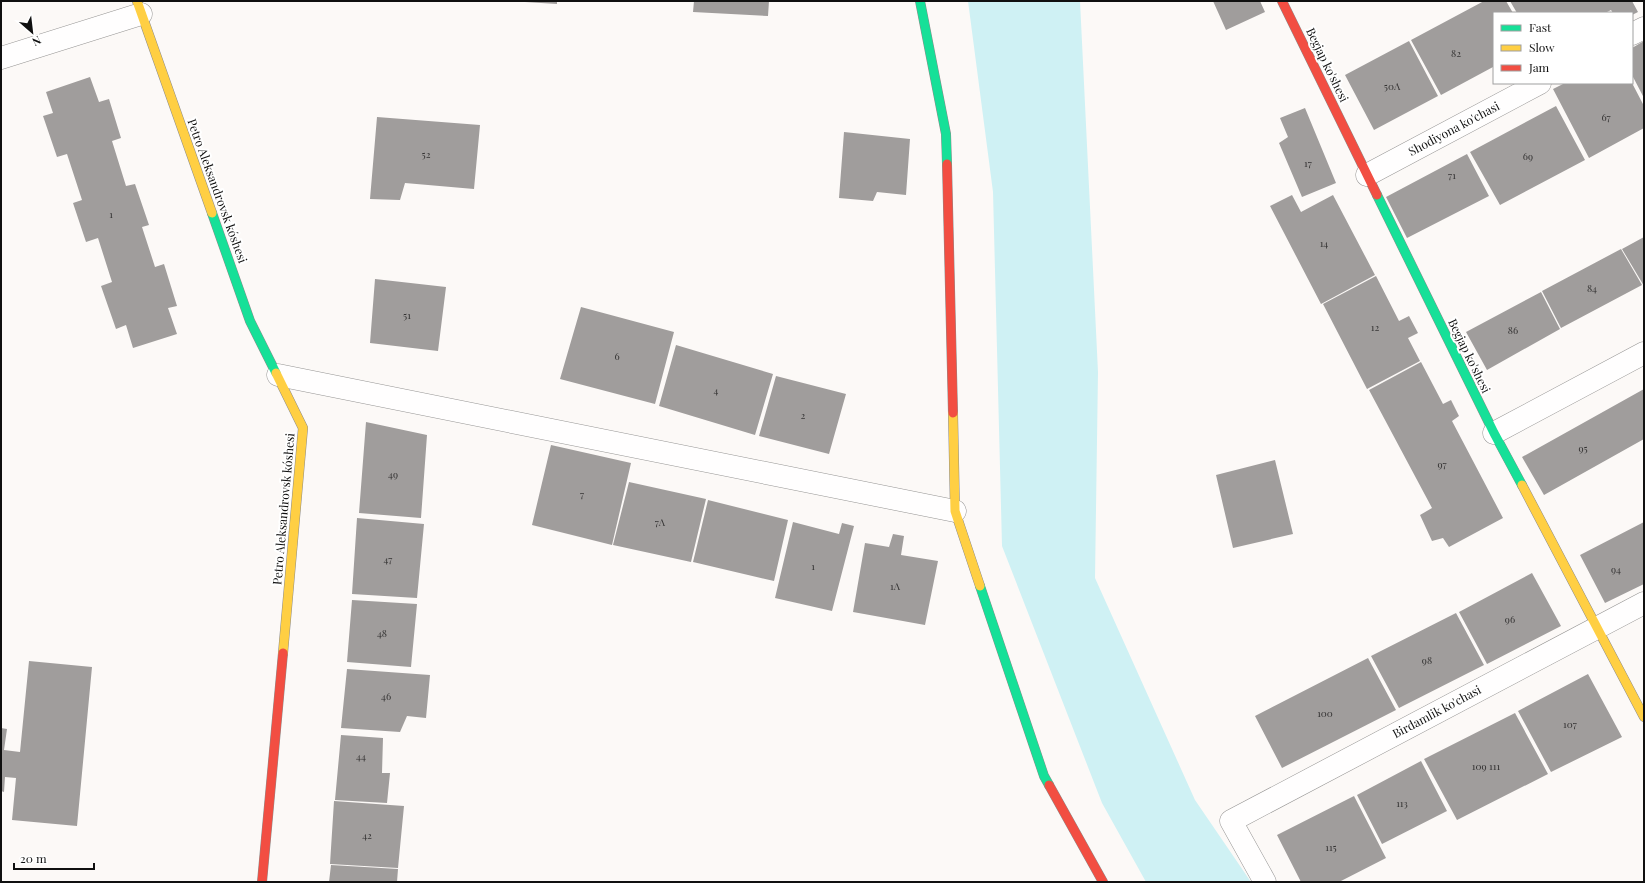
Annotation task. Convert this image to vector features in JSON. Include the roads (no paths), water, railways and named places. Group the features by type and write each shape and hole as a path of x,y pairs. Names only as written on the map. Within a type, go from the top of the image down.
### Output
{"street":[{"path":"920,1 946,134 955,510 1044,776 1103,882"},
{"name":"Begjap ko'shesi","path":"1282,1 1494,434 1644,717"},
{"path":"1,58 139,7"},
{"name":"Petro Aleksandrovsk kóshesi","path":"139,7 250,321 303,428 262,882"},
{"path":"1633,34 1644,28"},
{"name":"Shodiyona ko'chasi","path":"1367,175 1538,84"},
{"path":"1494,434 1644,353"},
{"path":"278,375 955,510"},
{"name":"Birdamlik ko'chasi","path":"1265,882 1231,821 1644,603"}],"water":[{"path":"968,1 1080,1 1098,372 1095,578 1195,800 1251,882 1146,882 1102,803 1002,546 993,192"}]}
